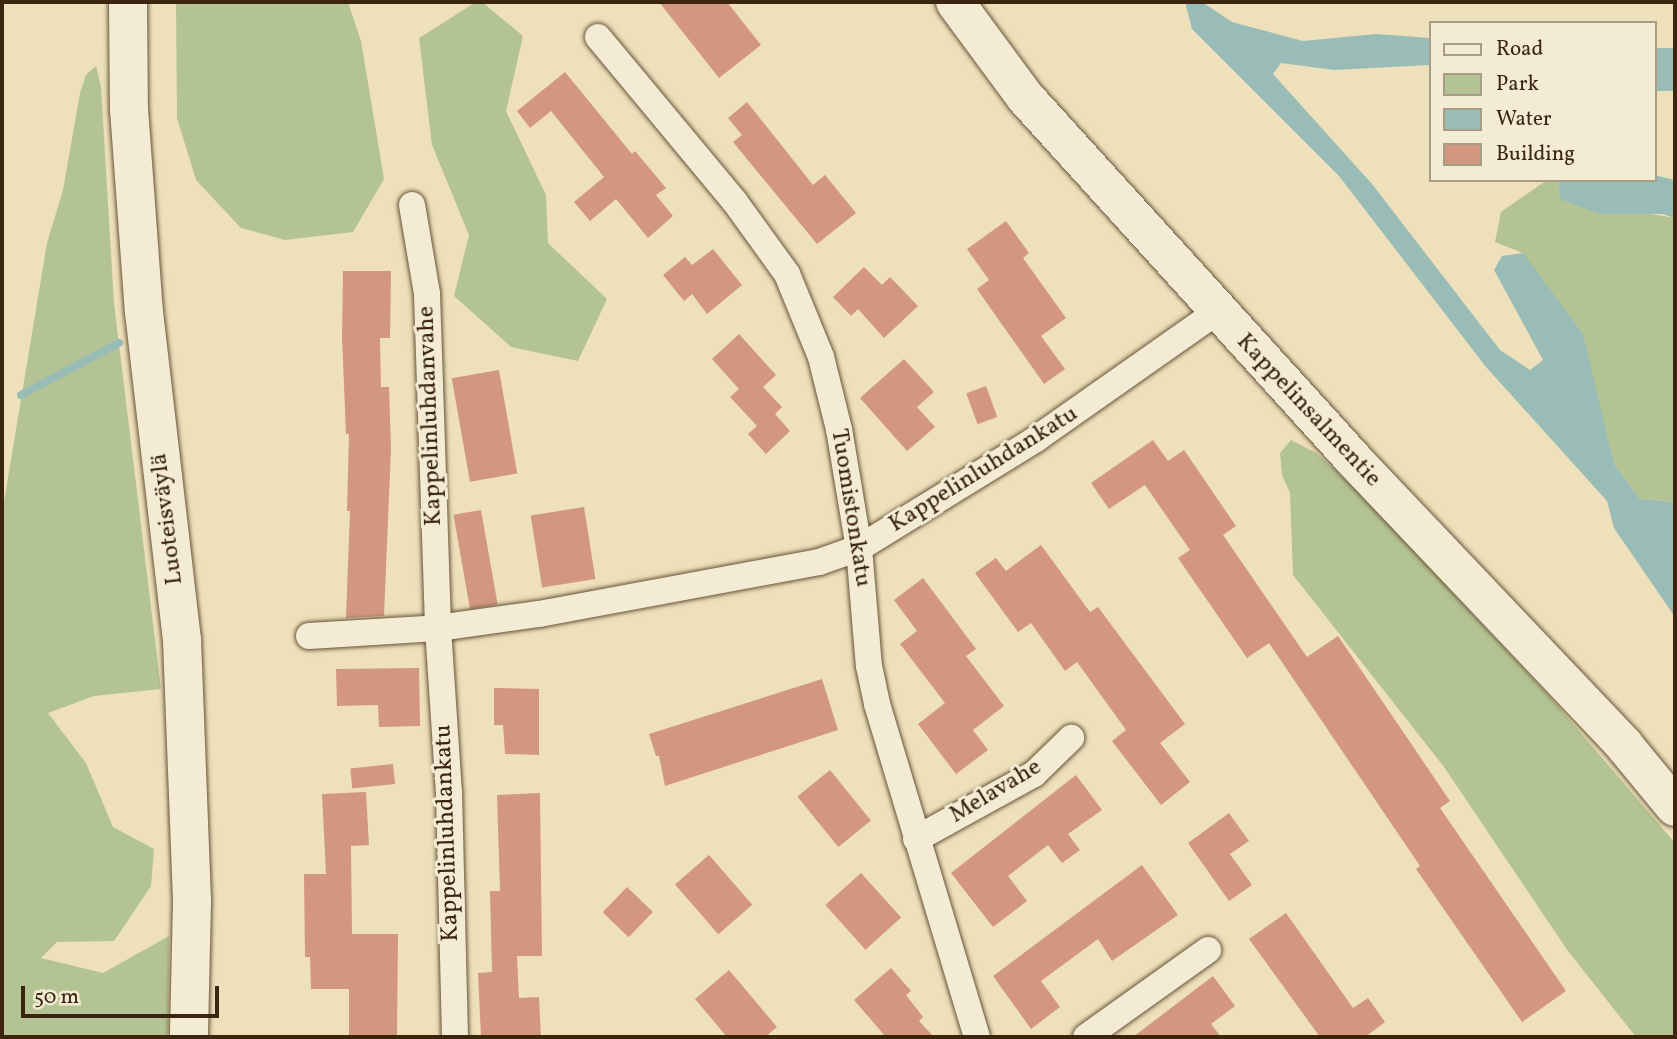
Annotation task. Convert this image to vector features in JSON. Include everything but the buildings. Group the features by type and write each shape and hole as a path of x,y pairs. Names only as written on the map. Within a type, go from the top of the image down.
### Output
{"street":[{"name":"Luoteisväylä","path":"128,2 129,109 144,312 182,640 192,889 189,1037"},
{"name":"Kappelinsalmentie","path":"956,2 1025,97 1217,312 1624,745 1675,807"},
{"name":"Tuomistonkatu","path":"598,37 736,202 787,274 821,357 839,429 859,548 869,666 916,839 977,1037"},
{"name":"Kappelinluhdanvahe","path":"412,205 427,294 438,628"},
{"name":"Kappelinluhdankatu","path":"309,636 438,628 538,614 819,562 859,548 1036,439 1217,312"},
{"name":"Kappelinluhdankatu","path":"438,628 449,792 454,1037"},
{"name":"Melavahe","path":"916,839 1034,774 1071,738"},
{"path":"1086,1037 1208,950"}],"green space":[{"path":"176,2 348,2 361,41 384,179 353,232 285,240 241,228 196,180 177,118"},
{"path":"476,2 482,2 523,36 506,111 546,195 548,243 607,299 578,361 511,347 454,296 469,235 432,145 419,38"},
{"path":"96,66 101,87 114,303 161,689 94,696 48,713 86,763 113,827 154,849 151,886 114,941 57,942 41,958 103,973 169,936 168,1037 2,1037 2,514 47,243 63,190 80,93 86,75"},
{"path":"1544,182 1558,182 1560,199 1675,218 1675,502 1640,499 1614,464 1608,443 1523,253 1495,242 1501,212"},
{"path":"1291,440 1318,454 1370,503 1549,696 1675,843 1675,1037 1636,1037 1568,951 1444,767 1293,575 1290,493 1282,475 1280,453"}],"water":[{"path":"1185,2 1202,2 1232,22 1303,41 1376,34 1428,38 1428,65 1334,70 1281,63 1273,74 1372,184 1500,350 1530,370 1543,360 1494,270 1502,256 1523,253 1583,334 1614,464 1640,499 1675,502 1675,617 1614,528 1607,501 1486,367 1339,176 1192,29"},
{"path":"1656,48 1675,48 1675,91 1656,91"},
{"path":"1656,175 1675,180 1675,218 1662,214 1599,214 1560,199 1558,182 1656,182"}],"waterway":[{"path":"21,395 119,343"}]}
